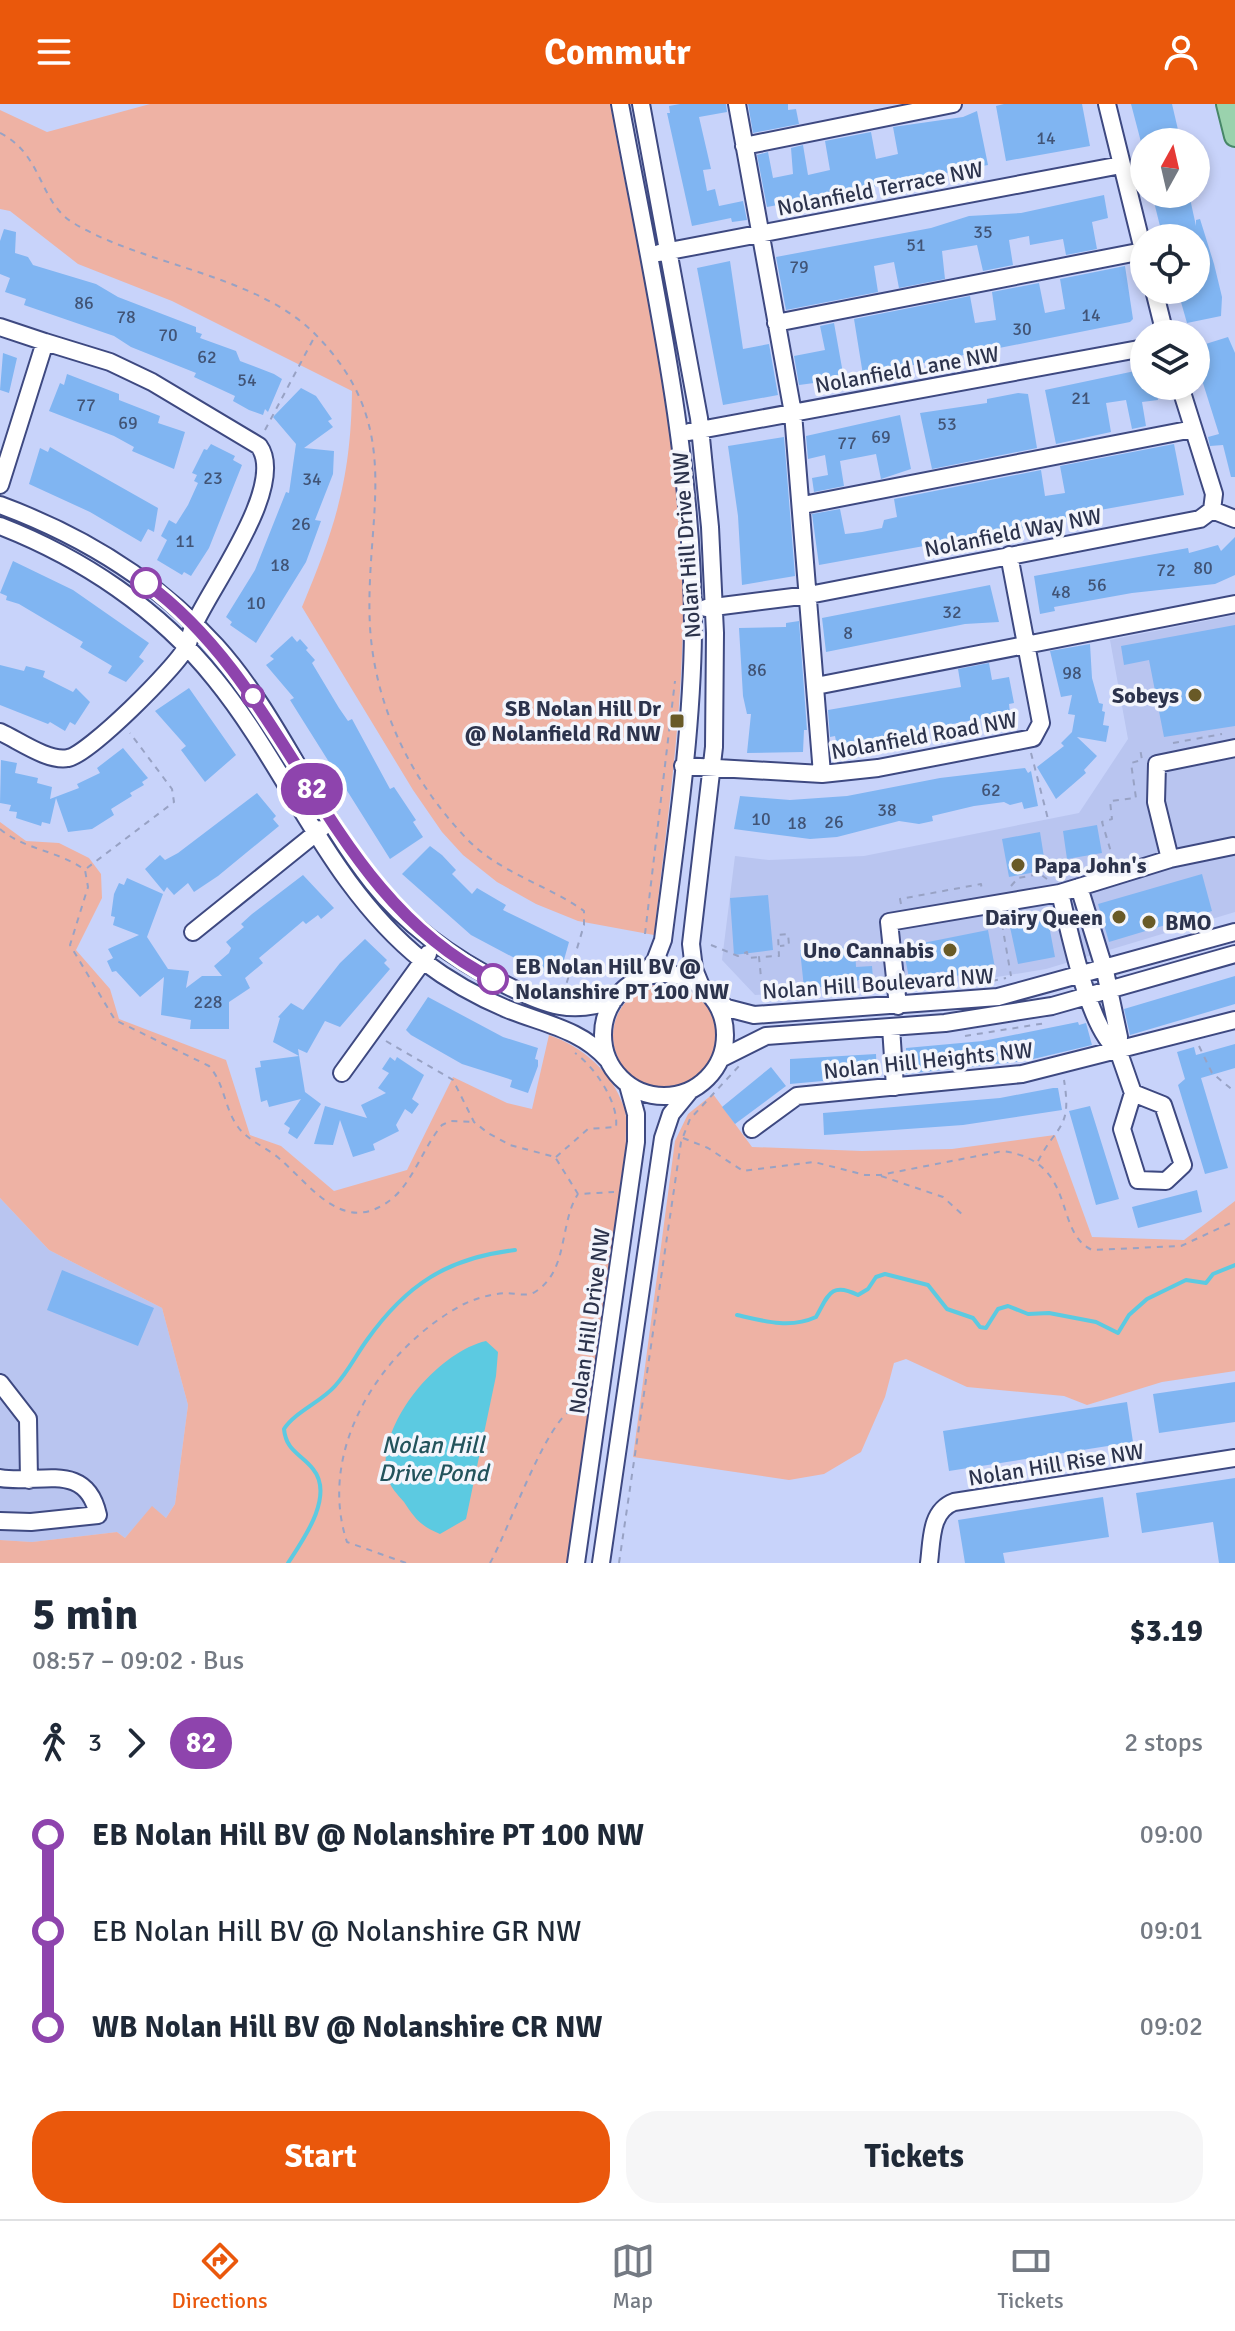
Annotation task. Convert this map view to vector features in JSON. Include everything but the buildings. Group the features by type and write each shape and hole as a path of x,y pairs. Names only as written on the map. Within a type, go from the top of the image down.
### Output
{"main road":[{"path":"1231,105 1235,136"}],"street":[{"name":"Nolan Hill Drive NW","path":"620,104 678,434 692,608 683,766 663,940 655,961 640,979"},
{"name":"Nolan Hill Drive NW","path":"641,104 700,430 714,607 716,700 691,944 694,969 707,991"},
{"path":"737,104 793,413 803,505 822,774"},
{"path":"744,146 953,104"},
{"path":"1107,104 1136,224"},
{"name":"Nolanfield Terrace NW","path":"647,255 1121,165"},
{"path":"776,323 1130,256"},
{"path":"0,327 110,362 152,382 259,446 266,456 267,467 247,528 190,635 122,718 70,758 55,758 0,732"},
{"path":"0,485 45,342"},
{"name":"Nolanfield Lane NW","path":"678,434 1130,351"},
{"path":"1184,400 1214,494 1212,510 1235,519"},
{"path":"803,505 1193,429"},
{"path":"0,505 87,544 151,587 190,635 315,833 369,909 423,961 477,995 579,1035 608,1060 628,1085 657,1097 689,1092"},
{"name":"Nolanfield Way NW","path":"692,608 809,595 1200,519 1212,510"},
{"path":"0,526 72,559 190,635 240,676 373,883 436,943 475,970 544,1002 583,1009 615,999 640,979 671,974 707,991 725,1026 722,1058 714,1072 689,1092 671,1114 663,1138 601,1563"},
{"name":"Nolanfield Road NW","path":"683,766 822,774 878,768 1033,738 1041,723 1009,555"},
{"path":"816,686 1235,604"},
{"path":"1170,859 1156,802 1157,764 1235,748"},
{"path":"193,932 332,820"},
{"path":"898,1006 889,922 1055,888 1079,887 1170,859 1233,846"},
{"path":"1079,887 1105,971 1119,1037 1118,1050 1133,1093 1122,1129 1138,1180 1166,1181 1183,1165 1171,1120 1163,1105 1133,1093"},
{"path":"1055,888 1081,977 1105,1042 1118,1050"},
{"name":"Nolan Hill Boulevard NW","path":"707,991 727,1008 754,1015 998,997 1105,971 1235,932"},
{"path":"342,1073 436,943"},
{"name":"Nolan Hill Boulevard NW","path":"722,1058 766,1036 993,1017 1089,997 1235,954"},
{"path":"608,1060 603,1029 615,999"},
{"name":"Nolan Hill Heights NW","path":"752,1129 797,1096 968,1082 1060,1066 1235,1020"},
{"path":"891,1027 895,1087"},
{"name":"Nolan Hill Drive NW","path":"576,1563 637,1130 628,1085"},
{"path":"0,1383 28,1419 29,1480"},
{"name":"Nolan Hill Rise NW","path":"929,1563 936,1517 940,1510 954,1502 1235,1458"},
{"path":"0,1478 29,1480 66,1477 78,1483 93,1498 98,1515 31,1522 0,1521"}],"path":[{"path":"0,133 28,153 56,206 68,220 90,233 206,275 263,300 316,334 353,379 372,442 378,504 370,626 379,690 391,724 430,794 468,840 505,869 584,911 584,925 564,992"},
{"path":"259,446 316,334"},
{"path":"645,934 677,671"},
{"path":"85,870 174,802 175,796 122,718"},
{"path":"1173,743 1235,732"},
{"path":"1109,863 1111,852 1102,822 1112,819 1110,801 1136,798 1131,763 1142,760 1140,748"},
{"path":"1031,751 1048,819"},
{"path":"0,829 24,846 62,855 85,870 88,887 70,945 115,1020 209,1066 218,1076 237,1126 283,1162 323,1201 352,1213 396,1196 442,1125 450,1121 474,1122 510,1145 555,1157 578,1194"},
{"path":"1009,889 1018,878 1040,874 1055,888"},
{"path":"1002,924 1011,977"},
{"path":"711,945 738,956 747,952 748,958 779,956 780,946"},
{"path":"759,957 763,1000"},
{"path":"959,1037 1056,1020"},
{"path":"1199,1029 1204,1060 1212,1073 1235,1092"},
{"path":"371,1033 453,1080 474,1122"},
{"path":"555,1157 588,1129 616,1127 617,1118 593,1071 566,1047"},
{"path":"619,1563 682,1138 696,1112 745,1061"},
{"path":"1038,1162 1059,1134 1068,1106 1060,1066"},
{"path":"682,1138 708,1148 724,1162 743,1171 814,1162 865,1175 880,1175 1003,1151 1038,1162 1056,1186 1079,1238 1092,1250 1181,1246 1235,1221"},
{"path":"880,1175 943,1197 963,1215"},
{"path":"578,1194 593,1191 629,1194"},
{"path":"406,1563 347,1542 340,1503 343,1466 355,1418 384,1370 442,1318 487,1296 537,1291 560,1259 567,1219 578,1194"},
{"path":"490,1563 514,1517 547,1438 561,1415 575,1408"}],"shaded area":[{"path":"150,104 610,104 669,422 681,551 683,615 680,695 654,935 578,921 536,904 497,882 463,855 442,832 413,790 302,607 324,552 339,502 348,451 352,391 172,301 78,264 10,211 0,209 0,110 47,132"},
{"path":"1235,615 1235,912 1046,969 979,980 755,995 722,960 735,856 769,860 864,856 1079,813 1128,739 1110,640"},
{"path":"0,822 26,841 59,843 89,858 101,874 102,898 76,950 110,989 119,1019 226,1060 250,1135 281,1146 334,1191 407,1170 453,1077 507,1103 532,1109 549,1035 584,1054 612,1082 624,1107 626,1144 568,1563 0,1563 0,1540 32,1542 117,1532 125,1538 152,1506 166,1518 175,1504 188,1405 162,1308 49,1250 0,1198"},
{"path":"665,984 685,988 708,1007 717,1036 713,1056 694,1079 665,1088 645,1084 622,1065 613,1036 617,1016 636,993"},
{"path":"713,1094 752,1147 862,1151 952,1149 1055,1135 1092,1237 1184,1240 1235,1201 1235,1371 1162,1382 1087,1405 1064,1396 967,1387 906,1359 894,1363 885,1397 861,1452 824,1474 789,1480 633,1457 675,1141 688,1114"},
{"path":"0,1198 49,1250 162,1308 188,1405 175,1504 166,1518 152,1507 125,1538 117,1532 32,1542 0,1540"}],"water":[{"name":"Nolan Hill Drive Pond","path":"486,1341 498,1352 496,1376 466,1519 440,1534 419,1521 390,1483 386,1456 391,1435 414,1393 431,1375 449,1359"}],"waterway":[{"path":"288,1563 314,1518 320,1492 319,1480 313,1469 291,1447 284,1429 335,1386 382,1321 413,1289 449,1267 515,1250"},
{"path":"737,1315 776,1323 806,1321 816,1317 836,1290 858,1295 868,1289 876,1277 885,1274 928,1285 947,1309 973,1318 980,1327 986,1328 998,1309 1008,1306 1028,1314 1049,1313 1096,1322 1118,1333 1129,1315 1147,1299 1186,1280 1206,1283 1213,1274 1235,1265"}],"bus line":[{"name":"82","path":"146,583 194,623 240,676 373,883 436,943 493,979"}],"place":[{"name":"Sobeys","path":"1195,695"},
{"name":"SB Nolan Hill Dr @ Nolanfield Rd NW","path":"677,721"},
{"name":"Papa John's","path":"1018,865"},
{"name":"Dairy Queen","path":"1119,917"},
{"name":"BMO","path":"1149,922"},
{"name":"Uno Cannabis","path":"950,950"},
{"name":"EB Nolan Hill BV @ Nolanshire PT 100 NW","path":"493,979"}]}
